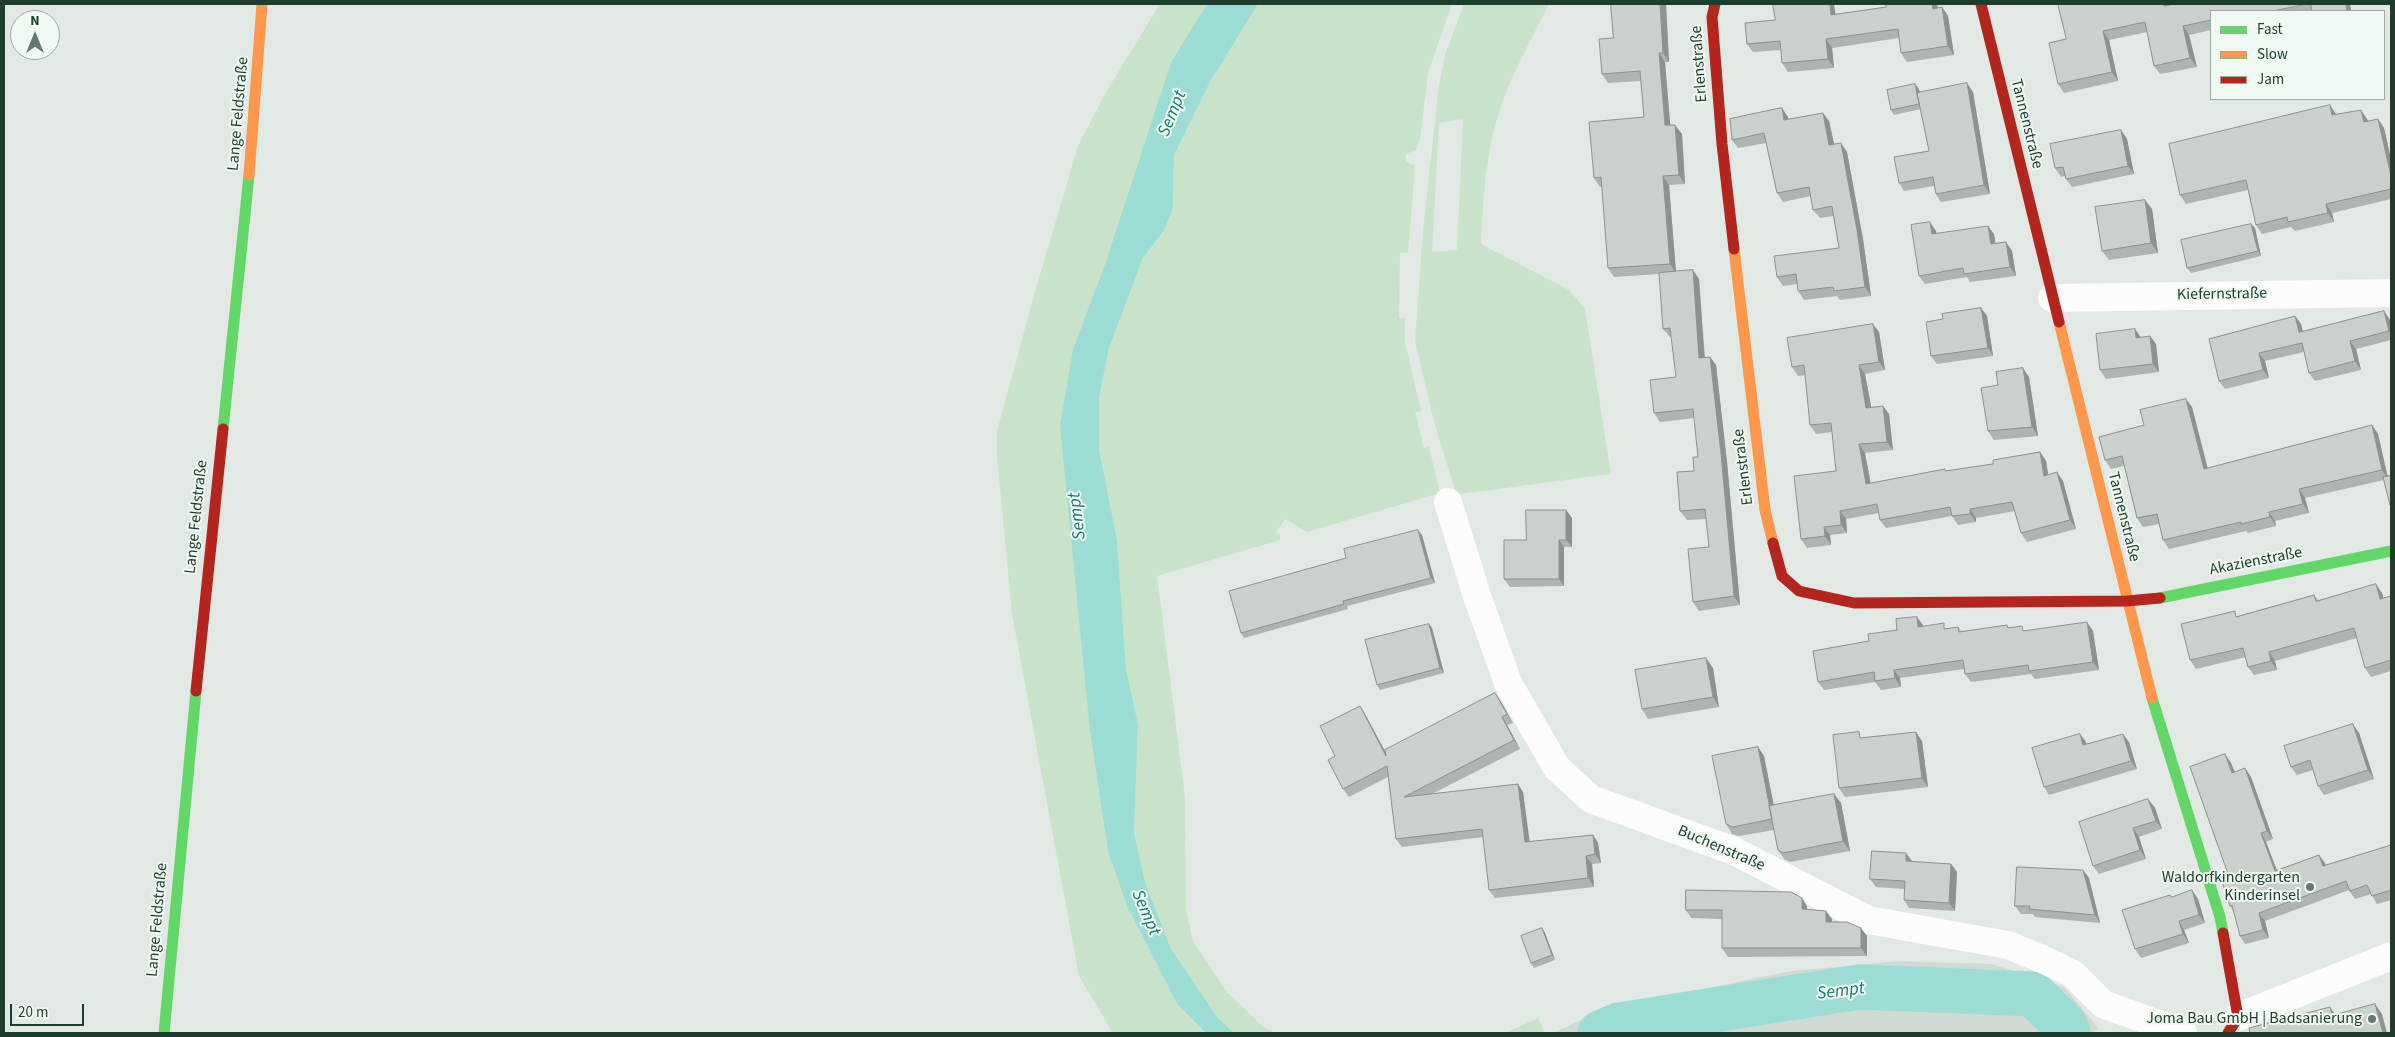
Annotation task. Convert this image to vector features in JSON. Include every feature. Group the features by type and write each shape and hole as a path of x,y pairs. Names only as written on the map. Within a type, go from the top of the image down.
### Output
{"street":[{"name":"Lange Feldstraße","path":"164,1033 187,781 251,160 262,4"},
{"name":"Erlenstraße","path":"1715,4 1712,17 1725,164 1766,510 1782,576 1799,591 1854,602 2126,601"},
{"name":"Tannenstraße","path":"1981,4 2126,601 2160,727 2220,917 2233,1025"},
{"name":"Kiefernstraße","path":"2052,298 2391,292"},
{"name":"Buchenstraße","path":"1448,502 1477,596 1508,683 1557,768 1591,799 1734,851 1868,920 2008,945 2034,955 2073,974 2103,1004 2183,1033"},
{"name":"Akazienstraße","path":"2126,601 2161,598 2391,551"},
{"path":"2233,1025 2391,956"}],"shaded area":[{"path":"1900,961 1991,964 2064,987 2099,1029 2091,1033 1553,1033 1599,1012 1756,978 1793,971"}],"green space":[{"path":"1160,4 1207,4 1171,62 1105,264 1073,349 1073,541 1090,731 1108,852 1127,906 1177,1004 1206,1033 1113,1033 1079,976 1012,614 997,456 997,431 1036,288 1078,146 1106,92"},
{"path":"1258,4 1452,4 1428,73 1420,139 1416,150 1406,154 1406,161 1415,166 1408,253 1400,253 1399,318 1405,318 1405,342 1421,411 1415,412 1424,448 1429,447 1440,493 1307,532 1285,519 1276,532 1280,535 1280,540 1157,576 1185,797 1186,909 1193,941 1227,992 1262,1026 1276,1033 1234,1033 1218,1018 1171,949 1145,882 1134,833 1138,724 1126,669 1117,540 1099,449 1099,398 1109,348 1143,258 1164,230 1173,209 1174,155 1210,82"},
{"path":"1464,4 1549,4 1522,57 1500,108 1487,166 1481,244 1569,290 1585,309 1611,474 1460,494 1471,529 1467,529 1434,422 1415,341 1423,230 1439,85 1445,55","holes":["1463,119 1457,250 1432,252 1439,123"]},
{"path":"1538,1018 1545,1033 1505,1033"}],"water":[{"path":"1207,4 1258,4 1210,82 1174,155 1173,209 1164,230 1143,258 1109,348 1099,398 1099,449 1117,540 1126,669 1138,724 1134,833 1145,882 1171,949 1218,1018 1234,1033 1206,1033 1177,1004 1127,906 1108,852 1090,731 1060,426 1073,349 1105,264 1171,62"},
{"path":"1776,1001 1753,1013 1644,1033 1577,1033 1611,1014 1687,1003"}],"building":[{"path":"1611,4 1660,4 1663,53 1659,53 1665,125 1675,125 1679,175 1663,176 1670,264 1608,268 1601,177 1594,178 1589,122 1644,117 1640,71 1602,74 1599,39 1613,38"},
{"path":"1773,4 1830,4 1831,15 1886,7 1886,4 1932,4 1933,9 1942,7 1948,46 1901,53 1898,29 1826,39 1828,59 1782,63 1780,41 1747,44 1745,23 1775,20"},
{"path":"2058,4 2164,4 2164,6 2175,4 2307,4 2278,10 2210,10 2210,20 2183,26 2190,58 2154,66 2145,22 2103,31 2112,72 2058,84 2049,43 2066,39"},
{"path":"2311,4 2346,4 2347,10 2312,10"},
{"path":"1967,83 1984,185 1936,194 1933,177 1899,183 1894,157 1929,151 1917,93"},
{"path":"1915,84 1919,104 1891,110 1887,90"},
{"path":"2330,105 2332,115 2361,110 2364,122 2378,119 2391,176 2391,189 2326,204 2328,213 2288,222 2287,217 2256,225 2246,180 2180,195 2169,144"},
{"path":"1782,108 1784,120 1823,113 1829,145 1841,143 1865,287 1834,291 1833,287 1798,291 1796,274 1777,277 1774,256 1839,248 1832,206 1813,210 1809,187 1777,193 1764,133 1732,140 1730,119"},
{"path":"2121,130 2128,166 2066,179 2063,167 2055,168 2050,144"},
{"path":"2145,200 2151,243 2102,251 2095,207"},
{"path":"1930,222 1932,234 1988,226 1991,244 2006,242 2010,267 1964,274 1963,268 1919,276 1911,225"},
{"path":"2251,224 2258,251 2187,268 2181,240"},
{"path":"1693,270 1699,358 1710,357 1734,596 1693,602 1688,549 1709,547 1705,509 1680,511 1677,472 1694,471 1693,457 1698,457 1693,409 1654,413 1650,380 1676,377 1670,328 1663,329 1659,273"},
{"path":"1981,308 1988,348 1931,356 1926,322 1943,319 1942,314"},
{"path":"2384,311 2389,331 2350,341 2355,361 2309,373 2302,343 2259,353 2263,370 2219,381 2209,339 2295,316 2299,332"},
{"path":"1873,324 1879,362 1859,365 1866,408 1883,406 1887,442 1859,444 1866,484 1945,469 1945,471 1993,464 1993,460 2040,452 2044,476 2057,472 2070,520 2021,533 2012,502 1970,509 1970,514 1952,516 1950,507 1880,520 1877,504 1840,511 1841,525 1824,527 1825,536 1801,539 1794,476 1836,471 1831,423 1810,425 1804,365 1792,367 1787,338"},
{"path":"2135,329 2136,338 2150,336 2153,364 2100,370 2096,334"},
{"path":"2023,368 2032,427 1988,431 1981,388 1998,385 1996,372"},
{"path":"2186,399 2204,469 2372,425 2382,470 2299,489 2303,504 2269,512 2270,517 2163,540 2157,514 2137,518 2122,456 2105,460 2099,437 2144,425 2140,410"},
{"path":"2391,476 2391,505 2390,505 2383,477"},
{"path":"1526,510 1566,510 1566,540 1559,540 1559,579 1504,579 1504,540 1526,540"},
{"path":"1418,530 1431,578 1343,601 1344,604 1241,633 1229,591 1346,558 1344,549"},
{"path":"2376,584 2380,599 2391,596 2391,660 2365,668 2354,628 2269,652 2271,661 2248,667 2243,648 2190,660 2181,624 2235,611 2236,617 2314,595 2316,601"},
{"path":"1917,617 1918,627 1944,623 1944,629 1958,627 1959,632 2007,625 2008,628 2022,626 2023,631 2087,622 2093,662 2029,671 2028,665 1965,674 1963,660 1894,670 1895,678 1875,681 1874,672 1818,682 1813,651 1869,641 1868,634 1897,630 1896,619"},
{"path":"1429,624 1440,668 1377,685 1365,640"},
{"path":"1706,658 1713,697 1642,709 1635,670"},
{"path":"1495,693 1507,714 1502,717 1514,740 1404,797 1518,784 1525,842 1593,835 1595,854 1586,856 1588,878 1489,890 1482,829 1396,839 1387,766 1343,789 1328,760 1335,756 1320,726 1360,706 1386,756 1385,750"},
{"path":"2353,724 2368,770 2318,786 2310,760 2291,767 2284,746"},
{"path":"1859,732 1860,738 1916,732 1922,778 1839,788 1833,735"},
{"path":"2080,734 2083,745 2123,734 2131,761 2044,787 2032,748"},
{"path":"1758,747 1772,819 1733,827 1726,824 1712,756"},
{"path":"2225,754 2232,773 2245,768 2267,831 2261,833 2275,871 2319,855 2323,866 2391,845 2391,890 2372,896 2367,885 2350,891 2346,881 2259,913 2263,930 2240,936 2232,905 2230,906 2222,881 2226,880 2225,876 2228,874 2190,767"},
{"path":"1834,794 1843,841 1783,853 1778,850 1769,806"},
{"path":"2148,799 2156,821 2133,828 2140,850 2093,866 2079,822"},
{"path":"1872,851 1906,853 1906,861 1951,864 1949,903 1904,900 1905,881 1870,879"},
{"path":"2017,867 2083,870 2095,915 2029,909 2030,906 2015,906"},
{"path":"1686,890 1791,892 1802,898 1802,909 1826,911 1826,922 1847,922 1861,928 1861,948 1722,948 1722,910 1686,910"},
{"path":"2192,890 2199,915 2179,921 2183,934 2135,949 2122,910"},
{"path":"1542,928 1552,955 1531,963 1521,936"},
{"path":"2375,1004 2383,1033 2250,1033 2249,1028 2330,1007 2332,1015"}],"waterway":[{"name":"Sempt","path":"1600,1033 1619,1025 1859,987 2033,994 2064,1024 2068,1033"}],"traffic: fast":[{"path":"223,429 249,175"},
{"path":"2160,598 2391,551"},
{"path":"164,1033 196,691"},
{"path":"2152,698 2220,917 2223,933"}],"traffic: slow":[{"path":"249,175 262,4"},
{"path":"1734,249 1765,510 1773,543"},
{"path":"2059,322 2152,698"}],"traffic: jam":[{"path":"1715,4 1712,17 1722,144 1734,249"},
{"path":"1981,4 2059,322"},
{"path":"196,691 223,429"},
{"path":"1773,543 1782,576 1799,591 1854,603 2127,601 2160,598"},
{"path":"2223,933 2238,1017 2228,1033"}],"place":[{"name":"Waldorfkindergarten Kinderinsel","path":"2310,887"},
{"name":"Joma Bau GmbH | Badsanierung","path":"2372,1019"}]}
